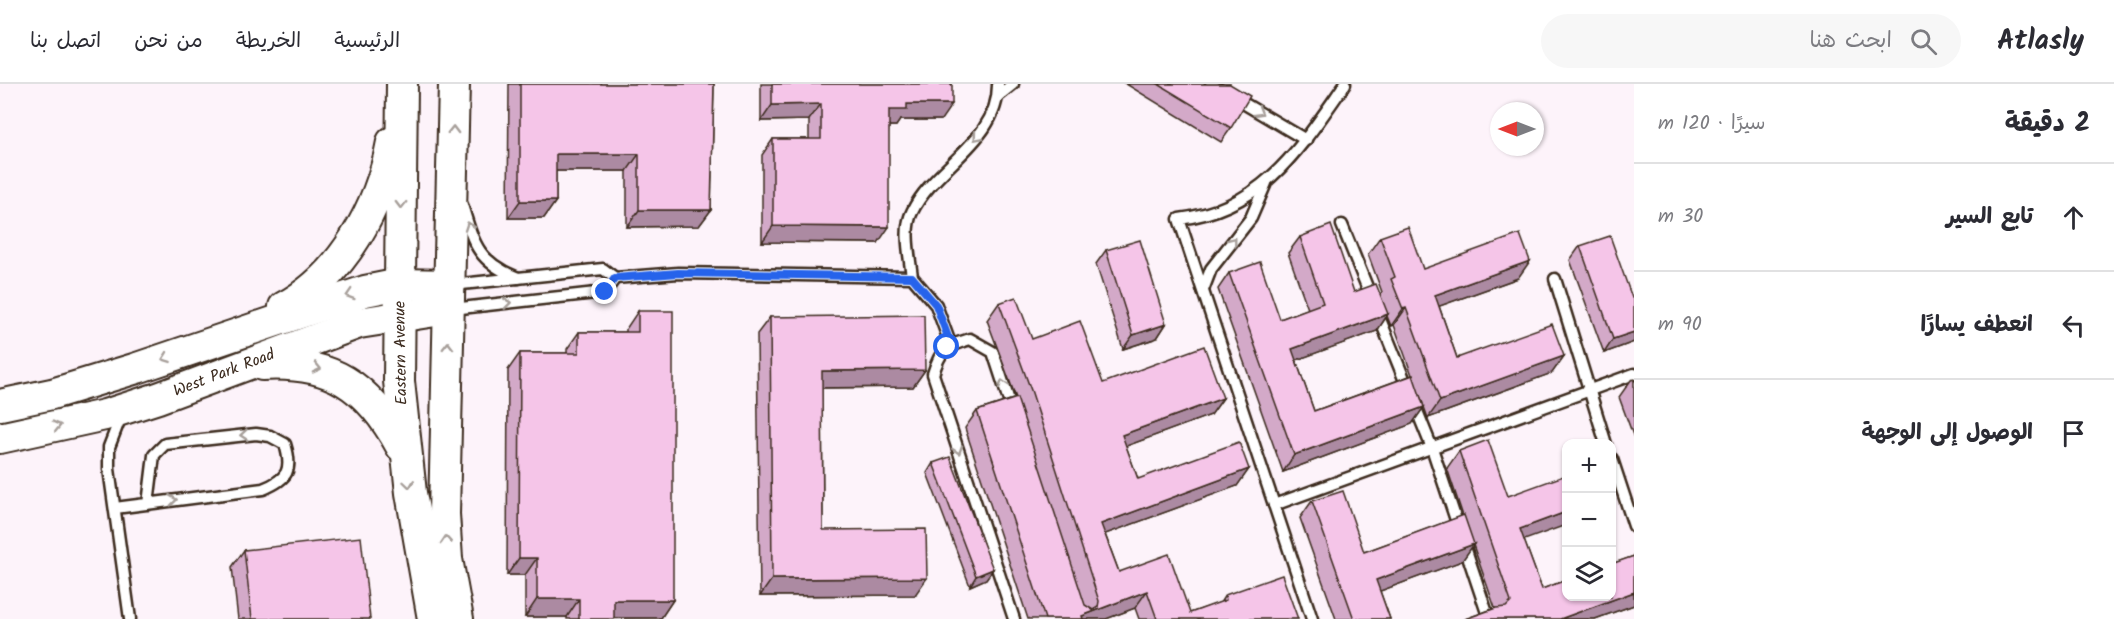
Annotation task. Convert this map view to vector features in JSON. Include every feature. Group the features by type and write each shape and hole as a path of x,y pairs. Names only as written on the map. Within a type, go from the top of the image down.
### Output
{"main road":[{"path":"454,84 444,514 451,584 458,619"},
{"path":"233,334 302,298 330,274 346,252 365,220 389,156 402,87"},
{"name":"Eastern Avenue","path":"402,87 399,381 405,454 433,619"},
{"name":"West Park Road","path":"0,405 52,394 137,368 365,291 400,284 449,297"},
{"name":"West Park Road","path":"0,438 123,409 359,323 399,315 449,297"},
{"path":"238,367 292,363 324,369 367,396 387,420 405,454"},
{"path":"451,584 468,619"}],"lane":[{"path":"951,345 936,305 912,277 909,235 911,213 935,182 986,126 998,96 998,84"},
{"path":"998,96 1013,84"},
{"path":"1211,84 1306,140"},
{"path":"1312,619 1179,219 1210,213 1238,203 1267,182 1306,140 1345,84"},
{"path":"453,174 470,231 481,253 494,268 521,279"},
{"path":"1203,290 1211,269 1251,218 1267,182"},
{"path":"1342,225 1432,448 1490,619"},
{"path":"449,297 521,279 603,269 615,278 678,273 912,277"},
{"path":"449,297 605,292 615,278"},
{"path":"1555,279 1604,439"},
{"path":"1014,619 933,375 939,357 951,345 970,339 993,352 1018,430"},
{"path":"1275,505 1634,374"},
{"path":"123,409 109,447 130,619"},
{"path":"115,508 148,504 263,489 279,482 288,472 290,459 285,444 270,436 256,434 165,444 154,455 148,504"},
{"path":"1616,474 1634,526"}],"building":[{"path":"520,84 714,84 711,210 639,210 639,154 556,154 556,201 520,201"},
{"path":"772,84 952,84 952,104 907,104 907,110 889,110 889,227 773,226 773,139 821,139 821,104 772,105"},
{"path":"1158,84 1230,84 1250,96 1231,128"},
{"path":"1331,225 1354,292 1376,284 1388,314 1292,349 1314,411 1413,375 1424,407 1294,455 1229,273 1260,262 1280,319 1323,303 1300,237"},
{"path":"1408,227 1423,269 1520,234 1530,261 1435,295 1457,358 1552,324 1564,356 1440,401 1406,308 1403,309 1391,279 1395,277 1380,237"},
{"path":"1610,236 1632,298 1634,297 1634,332 1613,339 1580,246"},
{"path":"1140,240 1166,324 1133,335 1106,250"},
{"path":"1016,297 1032,339 1080,321 1103,383 1204,346 1223,398 1122,435 1138,479 1239,442 1249,469 1101,524 1119,572 1169,554 1190,613 1226,600 1225,595 1282,575 1298,619 1157,619 1147,591 1082,616 1083,619 1045,619 977,411 1017,398 1085,605 1093,610 1098,607 1099,601 1032,393 999,303"},
{"path":"638,311 673,311 673,600 614,600 614,619 579,619 579,599 537,599 537,558 519,558 520,353 579,353 579,332 638,332"},
{"path":"924,315 925,370 822,371 823,530 926,529 927,578 772,579 770,317"},
{"path":"1488,440 1508,496 1562,476 1562,513 1520,529 1542,589 1562,582 1562,601 1609,601 1560,619 1465,619 1496,608 1506,607 1511,602 1459,451"},
{"path":"950,457 993,569 976,576 933,463"},
{"path":"1343,491 1364,552 1464,515 1474,544 1376,580 1390,619 1354,619 1312,501"},
{"path":"361,537 370,619 252,619 244,550"},
{"path":"1634,556 1634,592 1616,599 1616,562"}],"route":[{"path":"605,292 615,278 678,273 912,277 936,305 951,345 947,347"}]}
